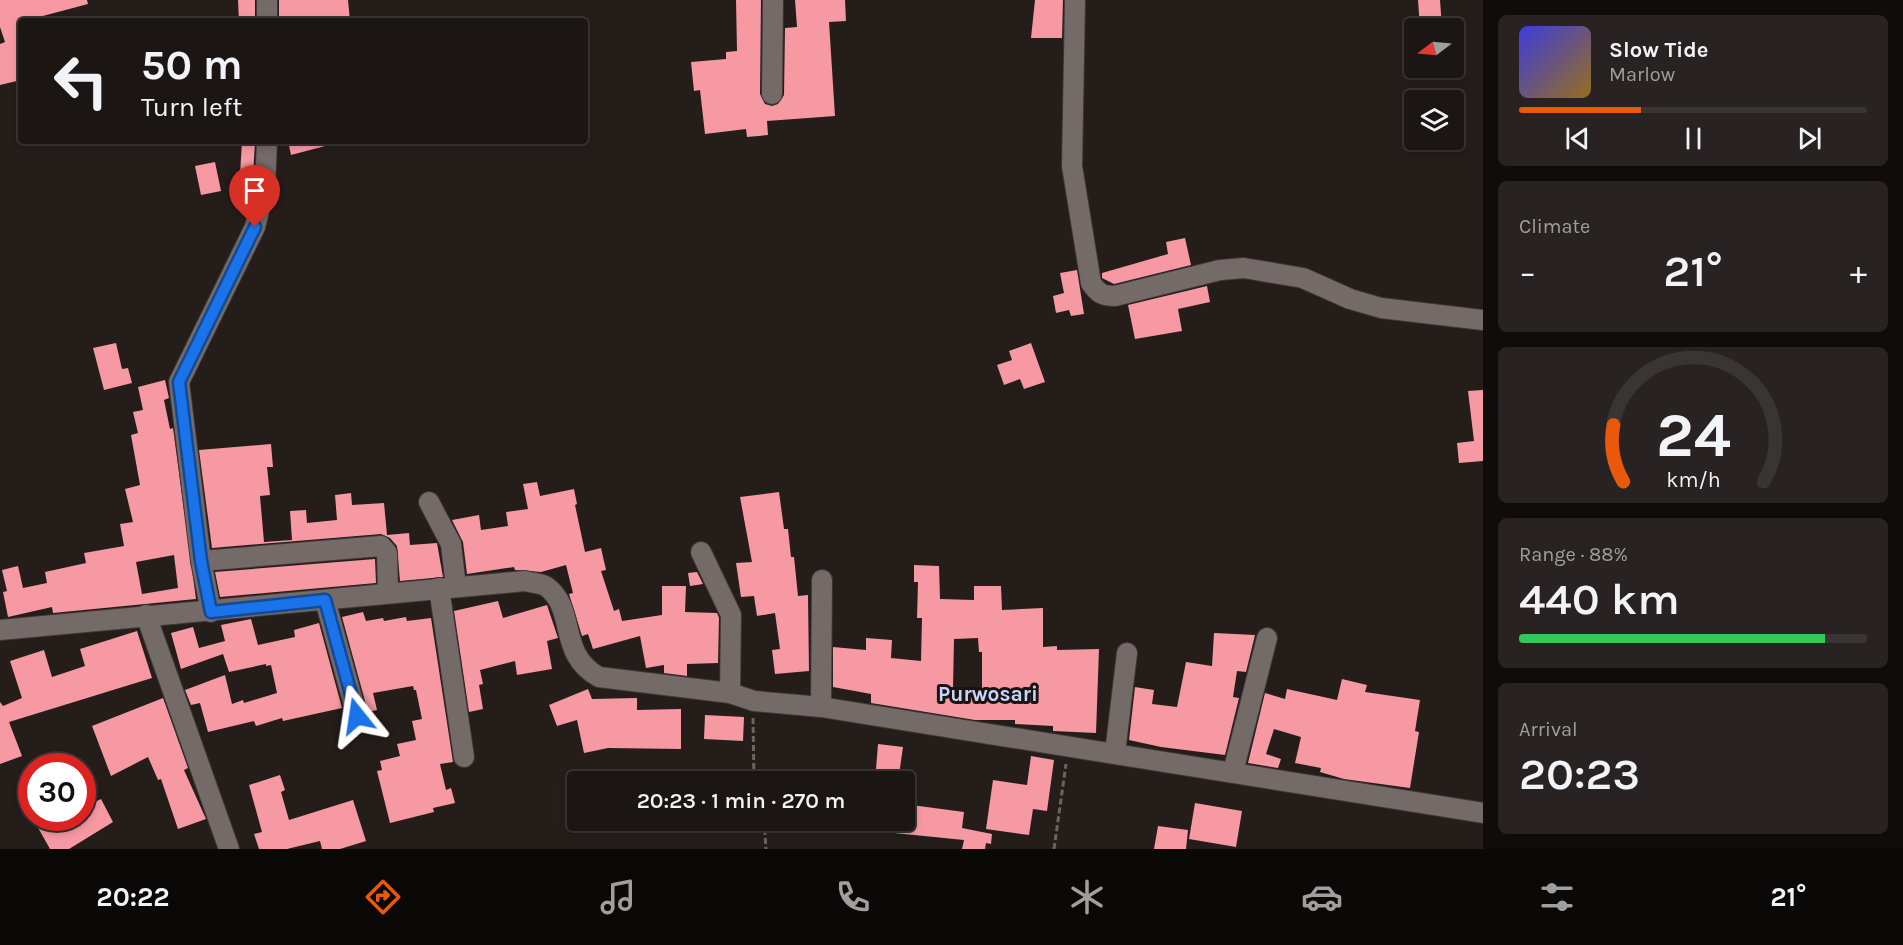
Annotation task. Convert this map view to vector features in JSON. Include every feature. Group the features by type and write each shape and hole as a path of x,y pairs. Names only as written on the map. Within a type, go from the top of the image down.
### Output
{"street":[{"path":"267,0 267,18"},
{"path":"772,94 773,0"},
{"path":"1075,0 1072,166 1091,283 1097,291 1104,296 1114,296 1220,270 1245,268 1303,278 1350,299 1381,308 1483,320"},
{"path":"211,612 201,561 179,382 255,227 265,187 267,144"},
{"path":"429,502 451,544 448,588 464,758"},
{"path":"201,561 381,546 387,553 388,593"},
{"path":"701,552 731,615 730,693"},
{"path":"821,707 822,580"},
{"path":"0,630 525,581 546,586 558,600 576,658 585,669 599,677 730,693 754,701 821,707 1483,813"},
{"path":"325,600 357,716"},
{"path":"146,615 229,849"},
{"path":"1233,772 1267,638"},
{"path":"1114,753 1127,653"}],"path":[{"path":"754,701 754,771"},
{"path":"1054,849 1068,747"},
{"path":"765,831 766,849"}],"building":[{"path":"0,0 87,0 88,4 39,18 18,18 18,81 0,85 0,44 5,42 0,27"},
{"path":"238,0 255,0 255,18 239,18"},
{"path":"279,0 348,0 350,18 279,18"},
{"path":"736,0 761,0 760,94 765,104 772,106 778,104 784,95 785,28 797,27 795,0 845,0 846,21 829,22 835,116 767,121 768,135 747,137 746,129 705,134 700,90 694,91 691,62 726,59 726,52 737,51"},
{"path":"1035,0 1063,0 1062,38 1031,38"},
{"path":"1418,0 1440,0 1441,18 1419,18"},
{"path":"242,144 255,144 253,176 240,175"},
{"path":"289,144 329,144 329,145 291,155"},
{"path":"215,162 221,191 201,195 195,166"},
{"path":"1185,238 1191,265 1114,284 1102,278 1102,273 1168,254 1166,242"},
{"path":"1077,270 1084,314 1071,316 1069,310 1056,313 1053,296 1064,293 1060,273"},
{"path":"1207,286 1210,302 1178,309 1182,331 1135,339 1128,305"},
{"path":"116,343 122,369 128,368 132,383 104,390 93,348"},
{"path":"1031,343 1045,382 1024,389 1020,379 1004,385 997,365 1012,360 1009,351"},
{"path":"165,380 169,398 164,400 170,429 173,428 196,599 53,613 52,607 8,617 3,592 7,591 2,570 18,566 23,588 47,583 45,572 86,563 84,553 124,546 120,524 133,522 125,489 140,485 131,435 138,433 133,412 143,410 138,387","holes":["174,555 178,588 142,594 136,562"]},
{"path":"1483,390 1483,461 1459,463 1457,443 1474,441 1468,391"},
{"path":"271,444 273,467 267,467 270,495 260,496 264,542 292,540 290,511 306,510 307,523 337,520 335,495 351,493 352,505 384,503 387,535 409,533 410,545 437,543 443,577 400,581 397,546 390,538 381,534 212,548 199,450"},
{"path":"537,482 540,496 574,489 585,552 601,548 606,570 601,571 614,611 619,609 622,621 662,615 662,586 686,586 685,612 717,613 719,618 718,663 687,664 687,676 664,673 664,665 646,668 640,636 593,649 588,634 582,636 569,594 573,593 566,565 541,572 515,570 514,567 467,574 463,542 452,520 479,515 481,530 508,526 506,512 528,509 523,484"},
{"path":"779,492 784,529 788,529 791,557 794,557 798,596 808,595 809,671 775,674 772,650 780,649 775,613 757,616 754,596 741,597 736,563 752,562 740,497"},
{"path":"375,559 376,583 220,597 215,572"},
{"path":"914,565 939,566 940,599 974,600 974,586 1001,586 1002,610 1043,608 1043,647 1057,646 1057,650 1099,649 1096,733 1053,731 1053,726 1015,724 1015,720 975,720 871,703 871,694 833,687 833,647 866,650 866,638 892,640 891,658 921,661 922,618 917,618 918,582 914,582","holes":["978,638 979,652 982,652 982,689 953,688 954,639"]},
{"path":"697,572 703,584 690,586 688,573"},
{"path":"498,601 503,618 547,605 558,638 547,641 552,669 517,675 515,661 480,670 483,684 479,685 483,709 469,712 454,611"},
{"path":"363,612 366,621 383,618 384,621 406,617 407,621 431,618 453,762 440,764 446,790 451,788 455,803 433,808 434,812 390,823 377,771 382,770 380,761 400,756 397,744 416,740 412,721 422,719 416,690 413,686 373,693 377,710 368,712 342,617"},
{"path":"251,619 258,645 295,637 294,630 319,623 342,708 283,721 282,718 256,726 254,721 208,732 200,703 191,705 185,690 225,675 232,704 243,700 244,703 277,693 271,665 266,666 266,664 229,672 223,654 181,669 171,633 193,627 199,648 225,641 221,625"},
{"path":"137,631 152,678 9,722 21,753 18,753 18,757 0,764 0,702 3,706 22,698 10,661 44,650 52,677 85,666 80,649"},
{"path":"1214,633 1255,635 1246,672 1237,671 1233,697 1239,698 1225,755 1161,747 1129,740 1135,687 1154,690 1152,704 1177,707 1186,662 1212,666"},
{"path":"1342,679 1367,685 1365,692 1420,700 1415,731 1419,732 1410,788 1344,779 1320,772 1321,768 1295,763 1301,737 1274,729 1266,754 1281,759 1278,768 1248,763 1265,693 1285,699 1287,689 1337,700"},
{"path":"588,689 592,699 637,698 637,710 681,709 681,749 608,748 584,753 577,720 557,726 549,705"},
{"path":"163,698 188,768 184,770 206,819 178,829 161,779 158,780 148,757 111,776 92,726"},
{"path":"705,715 744,717 743,741 704,739"},
{"path":"878,744 903,747 900,771 876,771"},
{"path":"1031,756 1054,760 1047,811 1033,809 1029,835 986,829 993,780 1027,785"},
{"path":"280,775 285,790 281,792 289,820 353,800 366,841 340,849 322,849 320,841 287,849 259,849 254,834 262,832 249,785"},
{"path":"101,799 113,822 69,849 50,849 40,831 96,831 96,802"},
{"path":"1195,803 1242,811 1236,847 1189,839"},
{"path":"915,805 964,812 962,828 992,834 991,844 986,843 985,849 962,849 964,840 874,831 915,831"},
{"path":"1158,826 1188,830 1186,849 1154,849"}],"district":[{"name":"Purwosari","path":"988,694"}],"route":[{"path":"255,227 179,382 201,561 211,612 325,600 357,716"}]}
